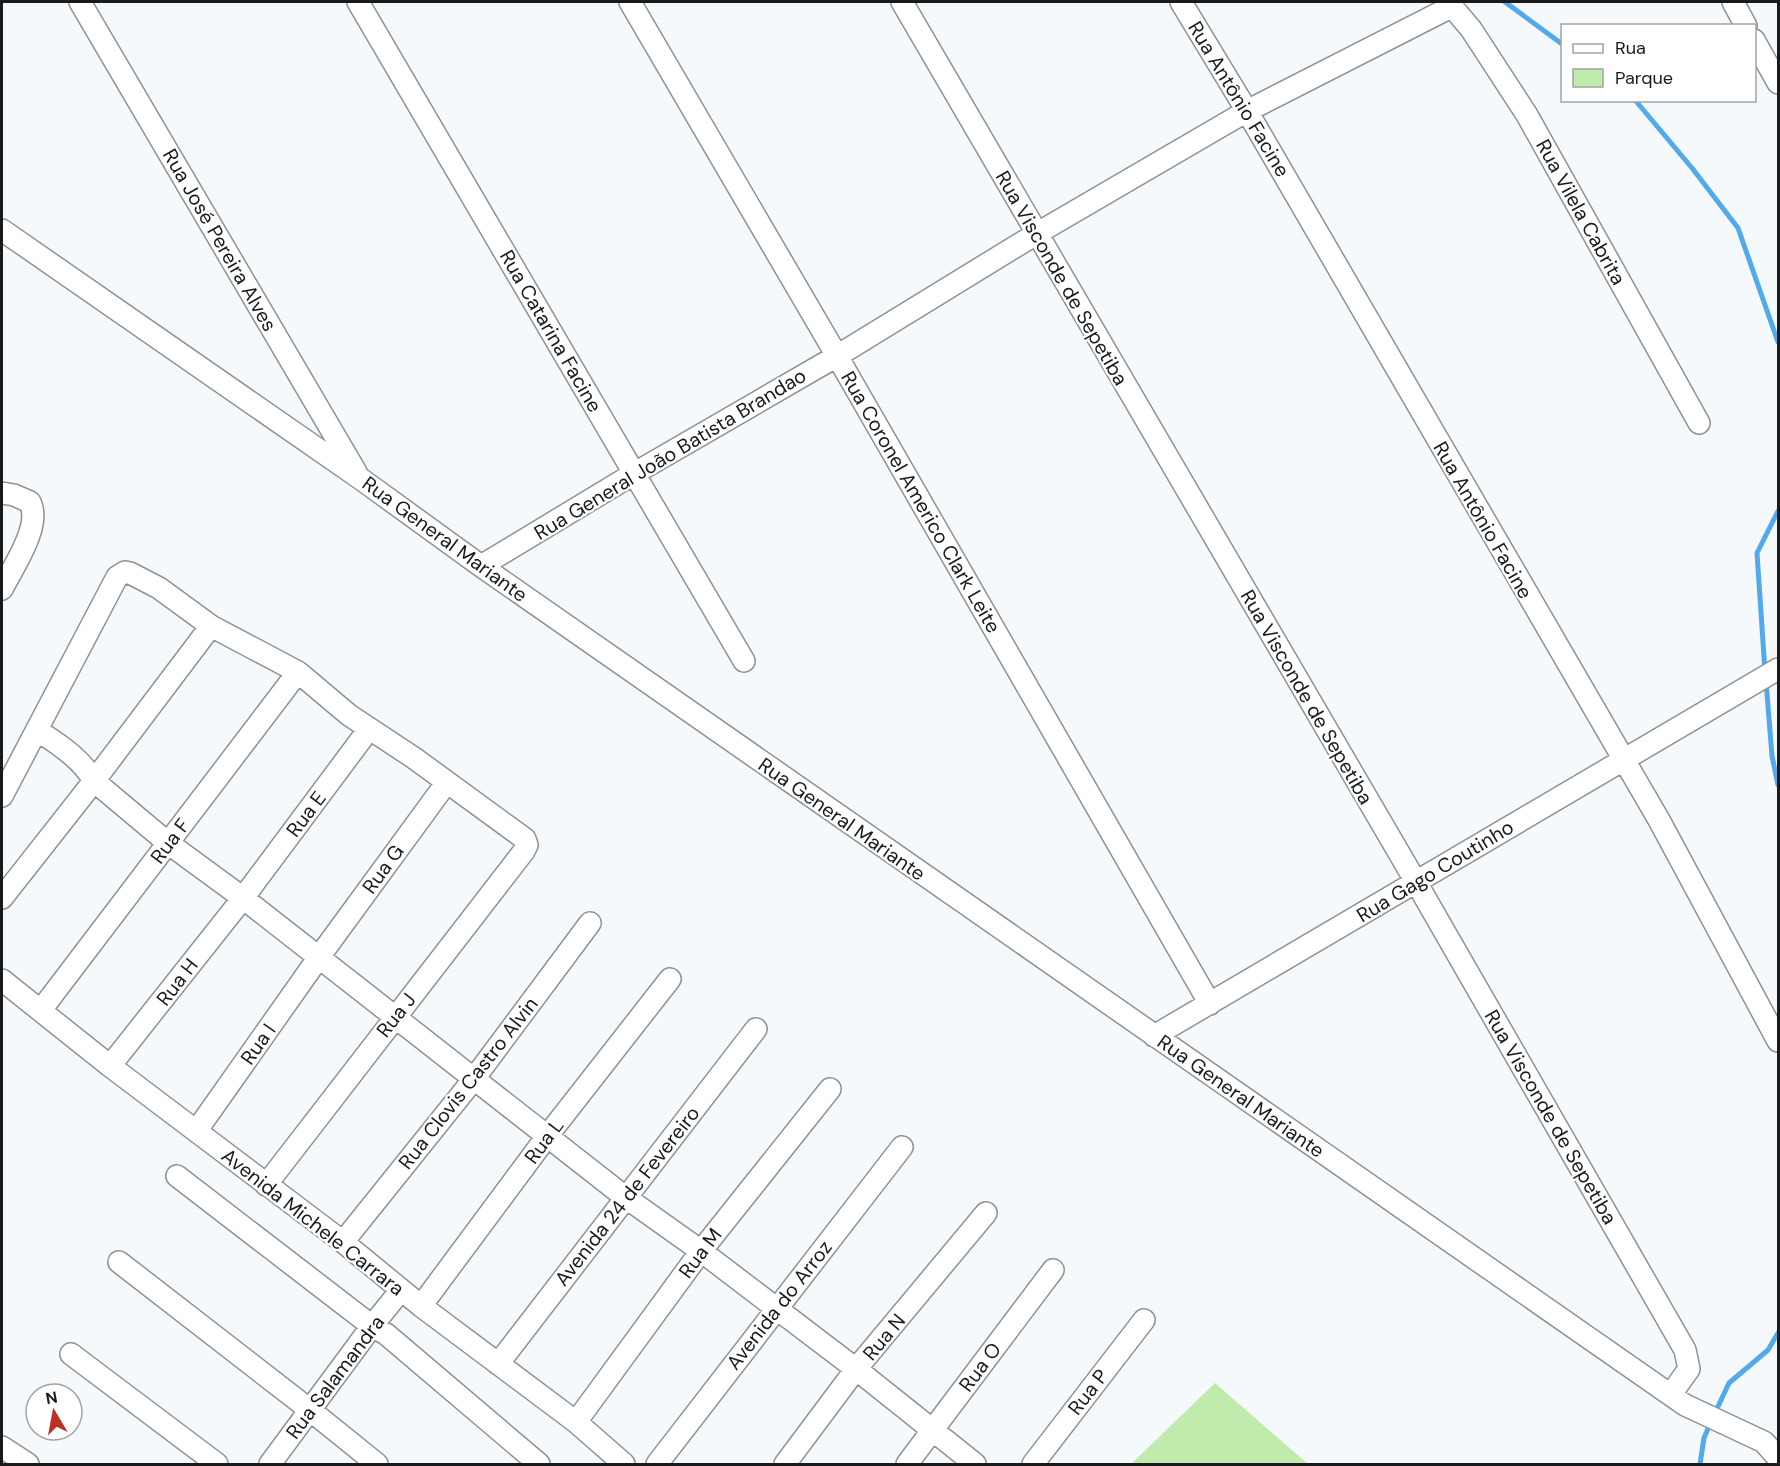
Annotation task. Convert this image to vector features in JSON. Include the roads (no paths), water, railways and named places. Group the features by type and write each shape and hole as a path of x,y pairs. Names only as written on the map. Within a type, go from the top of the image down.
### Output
{"street":[{"name":"Rua José Pereira Alves","path":"80,2 360,479"},
{"name":"Rua Catarina Facine","path":"358,2 744,661"},
{"name":"Rua Coronel Americo Clark Leite","path":"630,2 837,356 1210,1004"},
{"name":"Rua Visconde de Sepetiba","path":"902,2 1416,882 1686,1350 1689,1369 1678,1399"},
{"name":"Rua Antônio Facine","path":"1181,2 1248,111 1622,760 1659,820 1779,1041"},
{"path":"1733,2 1745,24"},
{"name":"Rua General João Batista Brandao","path":"481,566 635,473 837,356 1036,234 1248,111 1451,4"},
{"name":"Rua Vilela Cabrita","path":"1451,4 1471,29 1527,115 1698,423"},
{"path":"1756,42 1779,83"},
{"name":"Rua General Mariante","path":"2,230 1154,1036 1678,1399 1764,1442 1779,1458"},
{"path":"2,493 30,502 34,514 29,537 2,589"},
{"path":"2,796 111,588 120,574 130,573 159,588 211,626 298,672 349,716 391,741 447,782"},
{"path":"2,898 211,626"},
{"name":"Rua Gago Coutinho","path":"1154,1036 1779,669"},
{"name":"Rua F","path":"41,1010 298,672"},
{"name":"Rua E","path":"243,898 369,729"},
{"path":"37,730 61,746 88,771 94,781 168,843 243,898 625,1197 776,1308 975,1464"},
{"name":"Rua J","path":"266,1185 527,845 525,839 447,782"},
{"name":"Rua G","path":"319,957 447,782"},
{"name":"Rua H","path":"110,1066 243,898"},
{"name":"Rua Clovis Castro Alvin","path":"343,1242 473,1080 590,922"},
{"name":"Rua I","path":"197,1130 319,957"},
{"name":"Rua L","path":"421,1306 548,1135 670,979"},
{"name":"Avenida Michele Carrara","path":"2,980 110,1066 343,1242 421,1306 576,1422 624,1464"},
{"name":"Avenida 24 de Fevereiro","path":"498,1364 756,1029"},
{"name":"Rua M","path":"576,1422 701,1251 830,1089"},
{"name":"Avenida do Arroz","path":"657,1464 902,1147"},
{"path":"177,1176 372,1326 386,1334 539,1464"},
{"name":"Rua N","path":"785,1464 856,1370 986,1213"},
{"path":"119,1262 377,1464"},
{"name":"Rua O","path":"907,1464 1053,1269"},
{"name":"Rua Salamandra","path":"270,1464 401,1290"},
{"name":"Rua P","path":"1033,1464 1144,1320"},
{"path":"71,1354 217,1464"},
{"path":"2,1447 28,1464"}],"waterway":[{"path":"1505,2 1561,43"},
{"path":"1637,102 1738,228 1778,342"},
{"path":"1765,672 1757,553 1778,511"},
{"path":"1766,681 1772,756 1778,785"},
{"path":"1714,1415 1729,1383 1768,1350 1778,1333"},
{"path":"1700,1464 1704,1438 1710,1424"}]}
